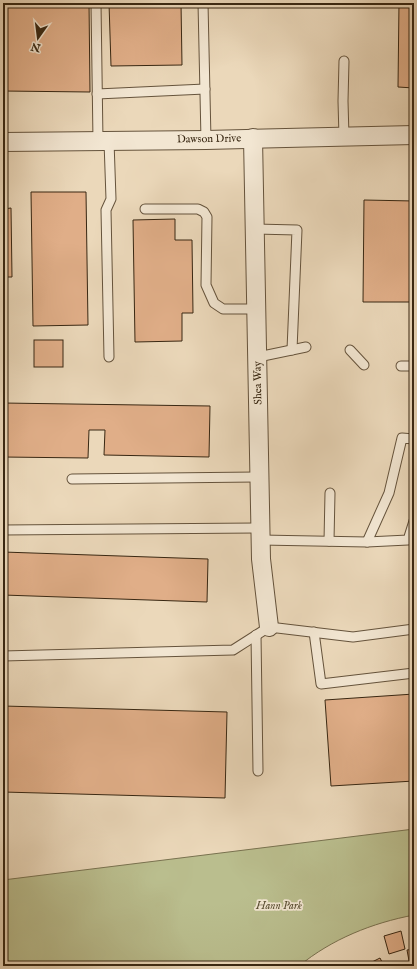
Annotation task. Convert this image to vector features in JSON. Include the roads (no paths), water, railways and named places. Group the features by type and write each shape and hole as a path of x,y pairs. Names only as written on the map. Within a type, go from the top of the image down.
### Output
{"street":[{"name":"Dawson Drive","path":"3,142 206,140 414,135"},
{"name":"Shea Way","path":"254,138 262,631"}],"lane":[{"path":"96,3 97,94 111,199 106,210 108,357"},
{"path":"203,3 206,140"},
{"path":"344,61 344,137"},
{"path":"97,94 205,89"},
{"path":"145,209 198,209 204,212 207,217 206,285 214,303 223,309 257,309"},
{"path":"255,229 297,230 292,350"},
{"path":"258,357 306,348"},
{"path":"350,350 364,365"},
{"path":"401,366 414,366"},
{"path":"367,542 389,493 402,438 414,439"},
{"path":"72,479 260,477"},
{"path":"329,541 330,493"},
{"path":"3,530 261,534 329,541 367,542 408,540 414,521"},
{"path":"3,656 233,650 262,631 314,632 353,637 414,629"},
{"path":"258,771 262,631"},
{"path":"314,632 321,684 414,673"}],"park label":[{"name":"Hann Park","path":"279,906"}]}
